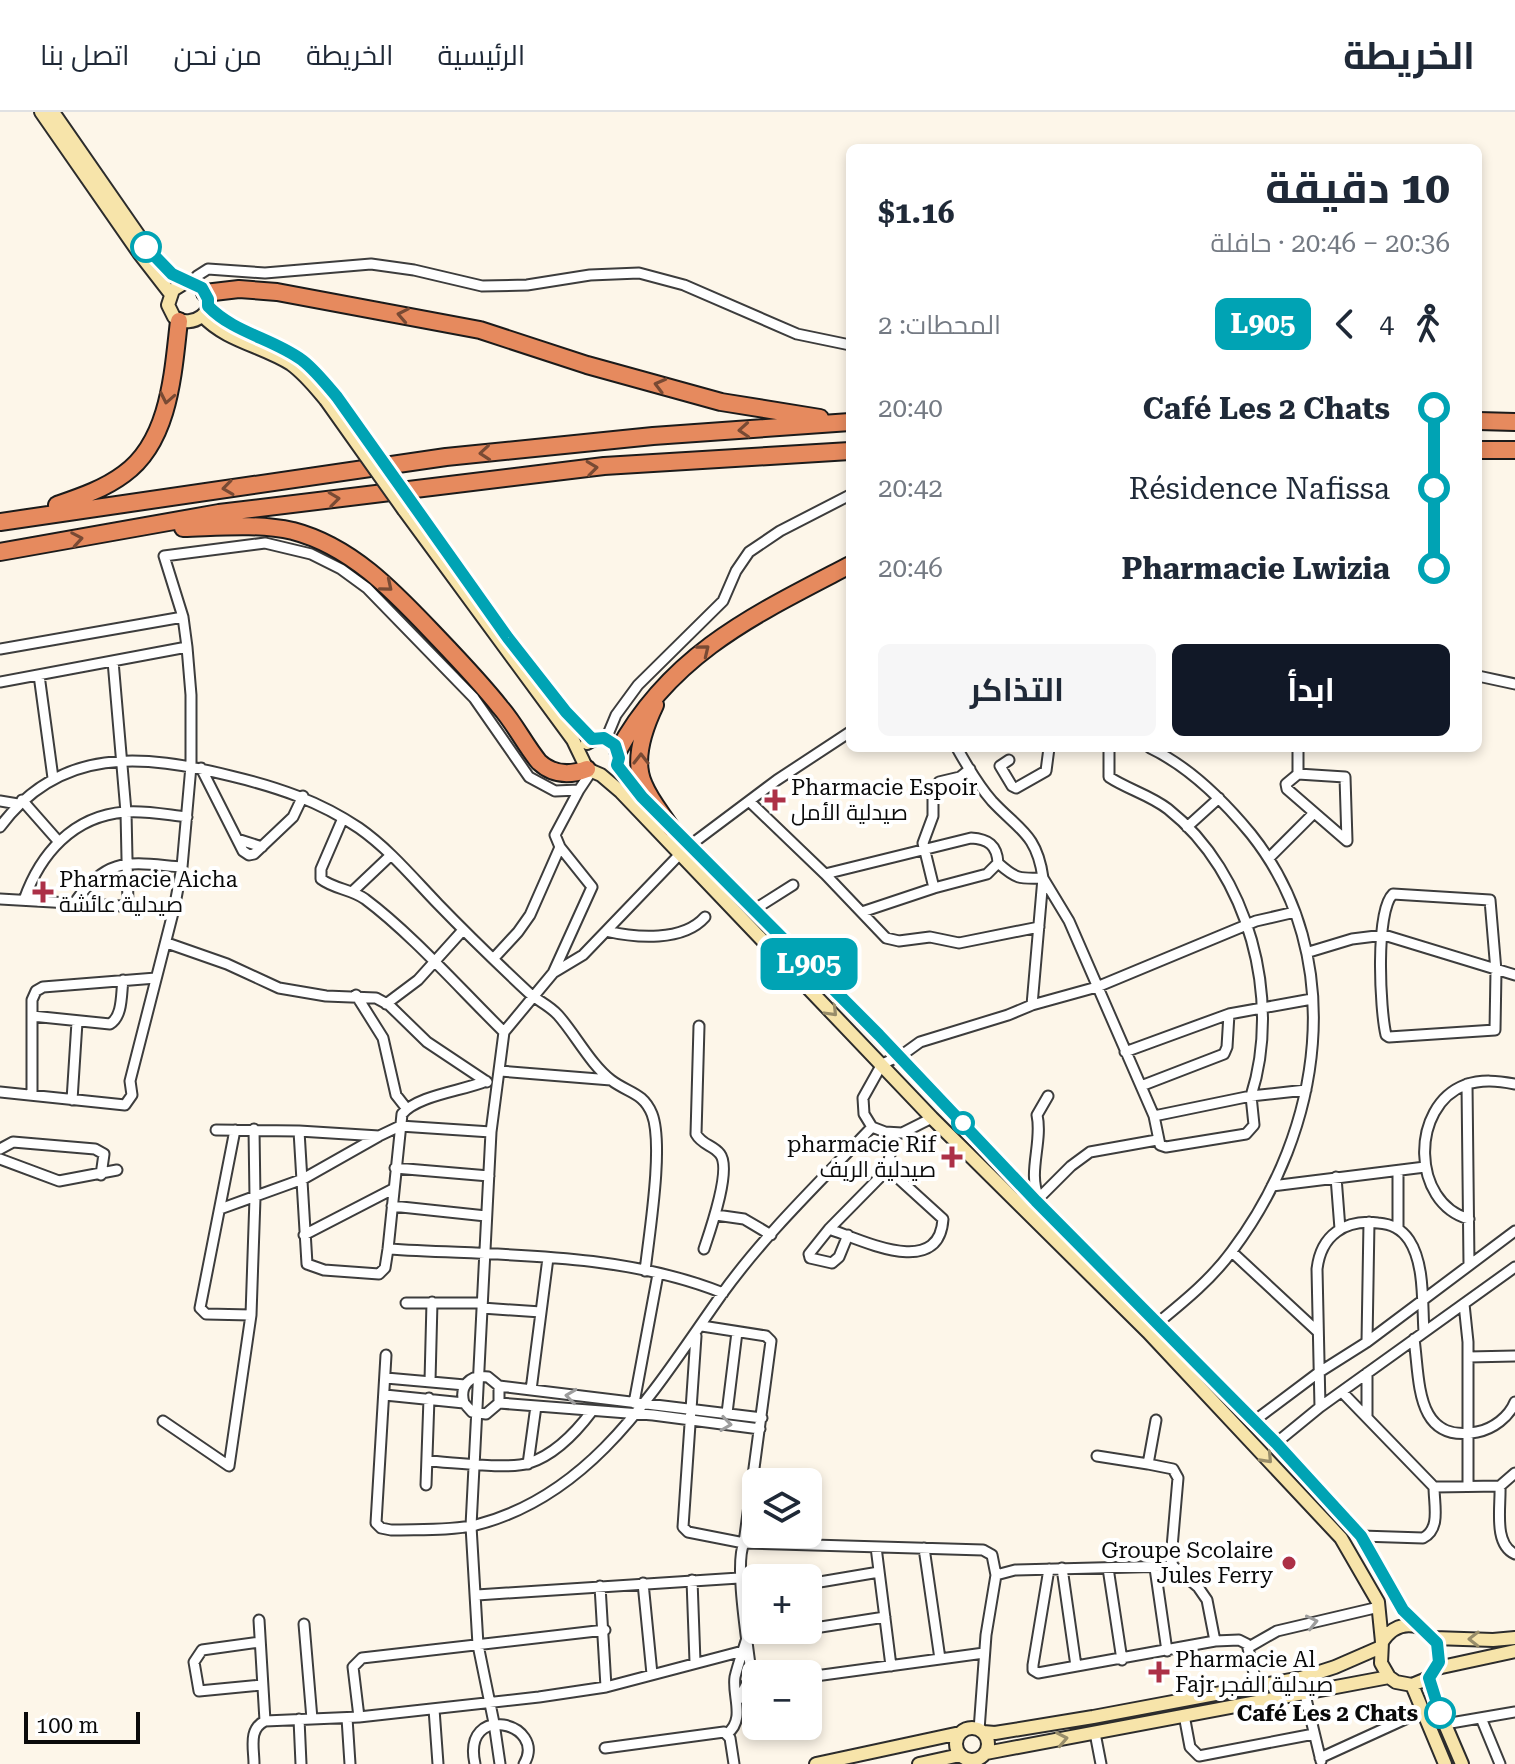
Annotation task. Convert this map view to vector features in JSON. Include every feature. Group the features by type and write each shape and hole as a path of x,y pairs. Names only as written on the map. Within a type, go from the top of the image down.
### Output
{"highway":[{"path":"199,296 239,289 277,292 469,328 721,402 846,422"},
{"path":"25,517 105,486 126,473 142,456 164,414 179,321"},
{"path":"1482,421 1515,422"},
{"path":"0,522 446,457 653,436 846,422"},
{"path":"1482,450 1515,450"},
{"path":"0,552 219,513 604,466 846,451"},
{"path":"157,525 182,528 257,527 292,531 339,550 401,598 501,707 546,769 564,774 590,768"},
{"path":"614,752 641,712 674,675 720,637 846,567"},
{"path":"671,828 642,782 640,752 642,737 654,707 674,675"}],"street":[{"path":"41,112 170,293"},
{"path":"53,112 150,252 166,270 233,327 302,360 590,768 755,909 1038,1200 1152,1328"},
{"path":"199,296 176,286 170,293 170,312 179,321 188,323 199,296 197,276 208,269 265,273 371,264 432,273 465,284 492,286 639,273 684,285 797,334 846,344"},
{"path":"590,768 607,774 614,752 616,715 638,685 723,601 736,571 749,552 780,531 846,497"},
{"path":"410,510 566,712 592,739 614,752 685,850 932,1118 1174,1350 1341,1538 1378,1602 1381,1663 1389,1677 1396,1682 1412,1685 1433,1673 1515,1651"},
{"path":"0,1092 125,1105 132,1095 130,1081 174,909 196,767 183,617 164,556 265,543 328,561 367,588 474,698 529,777 555,791 579,790"},
{"path":"0,649 183,617"},
{"path":"0,682 187,647"},
{"path":"113,661 126,812 128,905"},
{"path":"39,675 53,778"},
{"path":"1482,677 1515,684"},
{"path":"553,973 583,955 685,850 749,801 846,735"},
{"path":"500,1764 478,1645 471,1526 491,1132 504,1032 553,973 592,887 560,847 555,835 590,768 592,739"},
{"path":"959,752 989,798 1016,822 1036,847 1043,878 1032,1005"},
{"path":"1009,760 1000,766 1016,788 1046,771 1048,752"},
{"path":"1043,878 1066,914 1154,1116 1160,1145 1166,1147 1250,1132 1254,1125 1251,1096 1262,1050 1263,1007 1260,979 1245,925 1215,860 1165,807 1109,777 1109,752"},
{"path":"1152,1328 1189,1297 1232,1252 1272,1186 1296,1134 1312,1051 1309,952 1282,878 1219,798 1183,767 1157,752"},
{"path":"1298,752 1298,774"},
{"path":"0,827 20,802 53,778 121,760 196,767 303,796 343,818 391,855 463,930 534,998 557,1014 611,1080"},
{"path":"196,767 237,839 262,847 293,817 303,796"},
{"path":"934,888 924,850 924,839 935,810 933,795 937,784 960,777 970,769"},
{"path":"1293,776 1345,777 1347,840 1313,814 1286,786 1293,776"},
{"path":"1187,827 1219,798"},
{"path":"0,801 20,802 59,842"},
{"path":"749,801 886,938 893,940 920,936 959,943 1039,927"},
{"path":"24,900 42,860 78,826 126,812 187,817"},
{"path":"1269,858 1313,814"},
{"path":"343,818 320,877 334,887 353,891 388,917 504,1032"},
{"path":"825,874 971,838 984,839 993,846 998,863 1017,878 1043,878"},
{"path":"494,958 530,915 560,847"},
{"path":"353,891 391,855"},
{"path":"75,902 98,875 126,863 182,867"},
{"path":"862,912 987,874 998,863"},
{"path":"755,909 793,885"},
{"path":"1393,894 1490,900 1496,971 1495,1030 1389,1037 1385,1033 1381,935 1387,901 1393,894"},
{"path":"0,899 174,909"},
{"path":"932,1118 902,1133 872,1127 864,1114 863,1098 882,1064 920,1042 1097,987 1245,925 1295,912"},
{"path":"606,931 635,936 673,934 695,926 705,917"},
{"path":"386,1004 407,990 463,930"},
{"path":"1309,952 1352,939 1395,936 1515,975"},
{"path":"167,943 227,964 279,988 326,996 376,998 427,1042 497,1088"},
{"path":"32,1095 33,995 39,988 156,978"},
{"path":"32,1016 110,1024 118,1014 123,980"},
{"path":"356,995 383,1038 396,1095 407,1109"},
{"path":"1125,1052 1229,1014 1312,999"},
{"path":"1141,1086 1224,1054 1229,1014"},
{"path":"72,1100 77,1022"},
{"path":"699,1026 696,1134 699,1140 718,1151 724,1163 716,1215 704,1249"},
{"path":"500,1071 611,1080 637,1093 646,1102 655,1125 654,1191 645,1271"},
{"path":"299,1131 307,1264 324,1270 379,1274 385,1268 388,1249 401,1117 407,1109 425,1100 486,1081"},
{"path":"1469,1219 1451,1211 1437,1197 1428,1180 1426,1140 1433,1114 1443,1100 1467,1084 1487,1081 1515,1084"},
{"path":"1467,1084 1469,1265"},
{"path":"1154,1116 1251,1096 1306,1090"},
{"path":"1038,1200 1034,1183 1040,1125 1037,1115 1048,1096"},
{"path":"220,1209 303,1179 400,1126 491,1132"},
{"path":"386,1355 376,1523 381,1528 391,1530 471,1526 516,1511 571,1479 601,1454 771,1235 872,1127"},
{"path":"163,1421 229,1466 251,1315 254,1129"},
{"path":"216,1130 379,1136"},
{"path":"235,1130 200,1308 206,1314 251,1315"},
{"path":"848,1235 839,1257 832,1263 813,1260 809,1254 888,1169 893,1133"},
{"path":"1038,1200 1071,1166 1090,1152 1157,1140"},
{"path":"0,1149 13,1142 95,1149 104,1154 101,1175"},
{"path":"0,1159 59,1181 117,1170"},
{"path":"1272,1186 1425,1167"},
{"path":"395,1168 489,1176"},
{"path":"829,1229 901,1253 927,1248 939,1235 943,1219 888,1169"},
{"path":"1398,1171 1398,1228"},
{"path":"1336,1177 1340,1229"},
{"path":"304,1235 393,1189"},
{"path":"392,1206 486,1216"},
{"path":"716,1215 744,1219 771,1235"},
{"path":"1367,1342 1369,1222"},
{"path":"1320,1407 1317,1262 1327,1240 1340,1229 1354,1223 1369,1222 1398,1228 1410,1241 1418,1261 1424,1332"},
{"path":"1254,1421 1318,1373 1367,1342 1515,1231"},
{"path":"388,1249 548,1258 645,1271 723,1293"},
{"path":"1232,1252 1317,1331"},
{"path":"531,1390 548,1258"},
{"path":"1276,1443 1320,1407 1515,1267"},
{"path":"638,1407 658,1274"},
{"path":"406,1303 432,1302 541,1312"},
{"path":"430,1381 432,1302"},
{"path":"1464,1304 1468,1357 1468,1486"},
{"path":"699,1331 766,1336 771,1341 755,1468"},
{"path":"699,1331 684,1529 742,1543"},
{"path":"727,1413 737,1332"},
{"path":"1414,1339 1419,1391 1424,1409 1446,1432 1468,1434 1487,1431 1512,1410 1515,1402"},
{"path":"1174,1350 1254,1421 1361,1536 1388,1587 1419,1627 1434,1638 1515,1638"},
{"path":"1468,1357 1515,1356"},
{"path":"1367,1373 1367,1417"},
{"path":"386,1378 465,1385 481,1376"},
{"path":"481,1376 499,1386 760,1429"},
{"path":"464,1403 465,1385"},
{"path":"479,1415 492,1412 499,1403 499,1386"},
{"path":"1342,1392 1434,1487 1434,1526 1428,1536 1361,1536"},
{"path":"385,1395 464,1403 479,1415"},
{"path":"426,1485 429,1398"},
{"path":"499,1403 592,1411 638,1407 691,1408 762,1418"},
{"path":"528,1464 536,1406"},
{"path":"427,1461 506,1466 528,1464 571,1435 592,1411"},
{"path":"1148,1464 1156,1420"},
{"path":"1097,1456 1173,1469 1178,1478 1170,1553 1173,1566 1198,1587 1207,1600 1215,1641"},
{"path":"1434,1487 1500,1486 1515,1473"},
{"path":"1500,1486 1503,1541 1508,1551 1515,1554"},
{"path":"822,1545 983,1550 992,1555 996,1575 984,1653 981,1731 988,1740 983,1758"},
{"path":"876,1547 891,1666"},
{"path":"742,1548 739,1556 742,1591"},
{"path":"924,1548 940,1659"},
{"path":"996,1575 1004,1571 1062,1568 1173,1566"},
{"path":"1062,1568 1076,1666"},
{"path":"1108,1568 1122,1660"},
{"path":"1155,1568 1167,1651"},
{"path":"1049,1569 1033,1670 1041,1673 1215,1641 1239,1640 1249,1647 1257,1686"},
{"path":"822,1582 879,1572"},
{"path":"477,1595 739,1578"},
{"path":"692,1580 695,1662"},
{"path":"643,1583 652,1674"},
{"path":"1047,1585 1065,1586"},
{"path":"600,1586 606,1687"},
{"path":"1249,1647 1277,1631 1379,1607"},
{"path":"822,1627 885,1617"},
{"path":"259,1620 265,1721"},
{"path":"304,1624 312,1719"},
{"path":"816,1764 960,1733 967,1728 995,1733 1301,1678 1335,1667 1382,1645 1390,1632 1403,1625 1419,1627"},
{"path":"359,1717 353,1667 358,1660 605,1630"},
{"path":"1434,1638 1440,1656 1433,1673 1435,1701 1462,1764"},
{"path":"260,1642 202,1650 194,1662 199,1691 261,1685"},
{"path":"738,1703 734,1685 745,1644"},
{"path":"254,1764 253,1731 265,1721 359,1717 606,1687 743,1651"},
{"path":"822,1675 984,1653"},
{"path":"919,1764 983,1758 1184,1715 1389,1677"},
{"path":"1301,1678 1321,1761 1423,1711"},
{"path":"1412,1685 1445,1764"},
{"path":"605,1748 718,1732 727,1734 733,1730 742,1690"},
{"path":"434,1709 438,1764"},
{"path":"1445,1724 1515,1712"},
{"path":"1184,1715 1190,1747 1199,1756 1314,1734"},
{"path":"347,1718 350,1764"},
{"path":"1481,1718 1500,1764"},
{"path":"299,1719 301,1764"},
{"path":"475,1764 472,1747 479,1732 494,1723 512,1726 525,1739 528,1757 524,1764"},
{"path":"960,1733 956,1740 961,1759"},
{"path":"1095,1733 1101,1764"},
{"path":"727,1734 734,1764"}],"bus line":[{"name":"L905","path":"146,247 160,265 172,274 202,288 208,306 227,323 284,349 316,372 508,638 577,725 592,739 604,738 615,745 619,758 617,765 642,797 1276,1443 1361,1536 1403,1610 1437,1643 1439,1662 1429,1678 1440,1713"}],"place":[{"name":"Pharmacie Espoir صيدلية الأمل","path":"775,800"},
{"name":"Pharmacie Aicha صيدلية عائشة","path":"43,892"},
{"name":"pharmacie Rif صيدلية الريف","path":"952,1157"},
{"name":"Groupe Scolaire Jules Ferry","path":"1289,1563"},
{"name":"Pharmacie Al Fajr صيدلية الفجر","path":"1159,1672"},
{"name":"Café Les 2 Chats","path":"1440,1713"}]}
